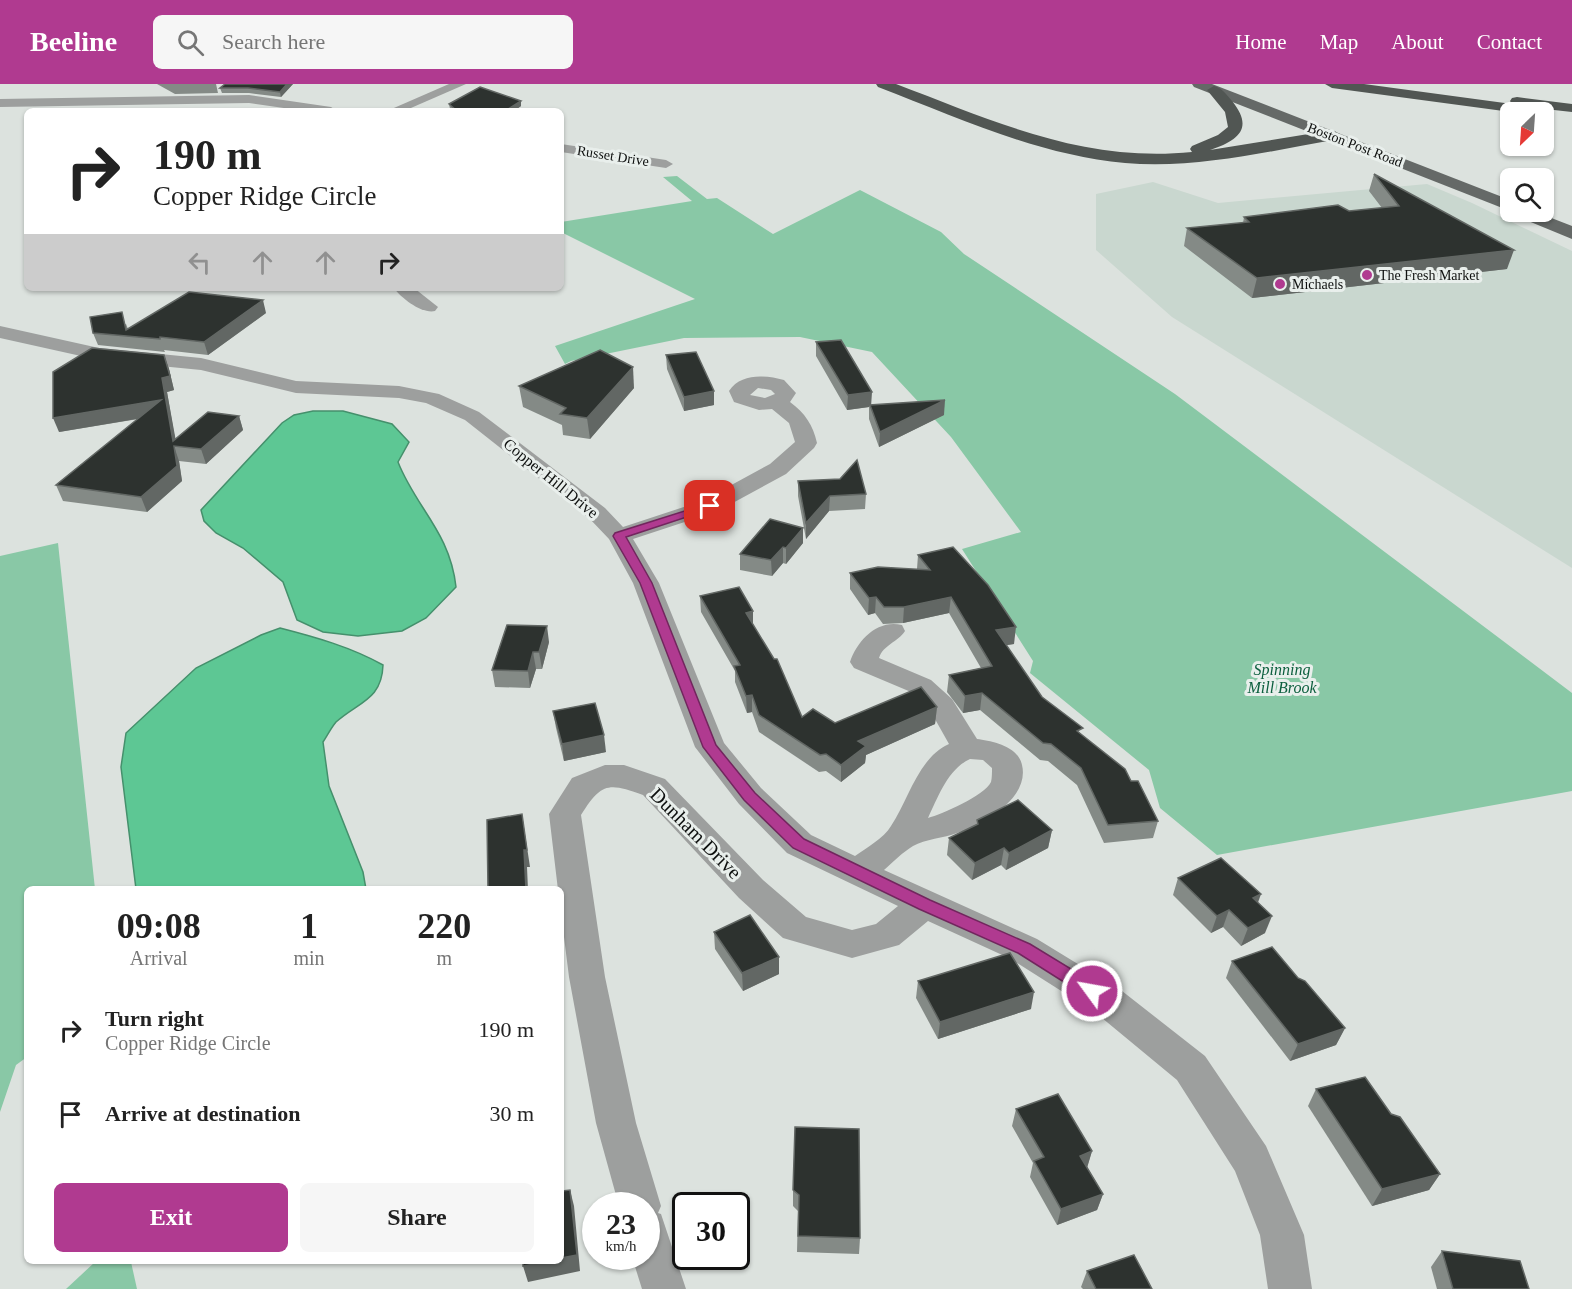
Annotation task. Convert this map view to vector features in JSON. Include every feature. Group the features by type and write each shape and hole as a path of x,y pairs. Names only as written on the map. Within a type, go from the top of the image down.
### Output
{"highway":[{"path":"883,84 1027,138 1063,149 1099,156 1137,159 1174,158 1332,135"},
{"path":"898,84 1043,138 1076,147 1117,153 1157,154 1197,149 1305,125"},
{"path":"1332,84 1500,107"},
{"path":"1392,84 1572,108"},
{"path":"1197,149 1221,141 1232,134 1237,123 1235,112 1207,87"},
{"path":"1554,115 1572,117"}],"main road":[{"name":"Boston Post Road","path":"1207,87 1500,202"},
{"path":"1546,222 1572,233"}],"street":[{"path":"400,108 460,84"},
{"path":"0,103 249,99 299,108"},
{"name":"Russet Drive","path":"564,148 666,164"},
{"path":"407,291 429,307"},
{"name":"Copper Hill Drive","path":"0,332 99,354 201,364 296,387 399,392 432,398 472,416 517,449 597,513 619,536 646,583 710,747 750,796 799,844 1024,949 1109,1002 1191,1068 1251,1160 1282,1235 1290,1289"},
{"path":"619,536 710,506 778,469 806,443 804,428 792,414 775,402"},
{"path":"892,631 869,647 864,662 921,686 942,706 967,748"},
{"path":"859,872 903,836 949,824 995,799 1007,783 1007,764 991,751 967,748 949,756 926,788 903,836"},
{"name":"Dunham Drive","path":"636,1192 616,1122 586,965 565,814 583,786 605,776 624,776 654,787 751,889 795,928 852,944 887,935 925,904"},
{"path":"658,1270 663,1289"}],"shaded area":[{"path":"1153,182 1218,203 1427,184 1500,216 1500,222 1512,222 1572,251 1572,568 1172,317 1096,250 1096,194"},
{"path":"313,411 343,411 392,424 409,442 398,462 405,478 440,535 453,568 456,587 426,618 402,631 358,636 323,632 297,620 283,582 243,548 216,533 204,521 201,510 282,423 294,415"},
{"path":"280,628 346,648 383,665 382,677 373,693 336,722 323,742 329,786 363,872 365,886 136,886 121,767 126,733 196,668 261,635"}],"green space":[{"name":"Spinning Mill Brook","path":"677,176 707,199 717,198 773,234 860,190 941,232 964,254 1175,394 1572,693 1572,791 1217,855 1160,808 1149,770 1030,673 1033,661 962,549 1021,532 951,437 872,352 800,337 684,338 565,364 555,346 695,299 564,234 564,222 692,201 663,177"},
{"path":"58,543 95,886 24,886 24,1059 16,1065 0,1112 0,556"},
{"path":"93,1264 131,1264 137,1289 66,1289"}],"building":[{"path":"225,84 287,84 280,92 248,88 220,88"},
{"path":"480,87 521,101 510,108 454,108 449,104"},
{"path":"1374,174 1514,250 1257,278 1187,228 1249,222 1244,217 1338,205 1349,211 1399,206"},
{"path":"189,292 263,300 204,342 93,333 90,317 122,312 126,330"},
{"path":"841,340 872,392 848,395 816,342"},
{"path":"92,348 164,355 170,376 162,378 173,441 208,412 239,416 201,449 174,446 177,466 141,497 56,485 161,400 53,418 53,372"},
{"path":"600,350 633,367 587,418 560,414 566,408 519,386"},
{"path":"696,352 714,391 684,397 666,355"},
{"path":"945,400 880,432 870,405"},
{"path":"857,460 866,494 830,496 806,523 798,481 840,479"},
{"path":"770,519 803,528 786,548 783,547 771,560 740,554"},
{"path":"953,547 988,585 1016,627 996,630 1042,697 1083,728 1077,731 1125,769 1131,781 1138,781 1158,821 1108,825 1081,768 1051,744 1043,743 982,693 965,696 949,675 992,666 951,597 904,607 884,607 876,597 869,598 850,573 878,567 930,570 918,555"},
{"path":"739,587 753,611 746,613 774,659 777,659 802,717 813,709 835,723 921,687 937,707 858,741 866,746 841,765 826,754 820,755 759,715 752,695 746,696 734,666 740,665 700,596"},
{"path":"507,625 547,626 539,652 533,652 528,671 492,670"},
{"path":"595,703 604,735 562,744 553,711"},
{"path":"1018,800 1052,830 1009,853 1004,848 975,863 949,838 978,824 977,820"},
{"path":"522,814 527,850 524,850 526,886 488,886 487,820"},
{"path":"1221,858 1261,894 1253,898 1272,916 1248,928 1229,910 1217,916 1178,878"},
{"path":"750,915 779,957 742,973 714,932"},
{"path":"1272,947 1345,1028 1298,1044 1232,961"},
{"path":"1010,953 1034,992 940,1022 918,981"},
{"path":"1365,1077 1391,1114 1400,1117 1440,1174 1382,1189 1316,1089"},
{"path":"1058,1094 1092,1151 1080,1156 1103,1194 1061,1209 1034,1161 1044,1157 1016,1109"},
{"path":"795,1127 859,1129 860,1238 798,1236 799,1195 793,1190"},
{"path":"570,1190 577,1255 564,1257 564,1191"},
{"path":"1442,1251 1520,1261 1529,1289 1453,1289"},
{"path":"1134,1255 1152,1289 1096,1289 1087,1271"}],"place":[{"name":"The Fresh Market","path":"1367,275"},
{"name":"Michaels","path":"1280,284"}],"route":[{"path":"710,506 619,536 646,583 710,747 750,796 799,844 1024,949 1092,991"}]}
